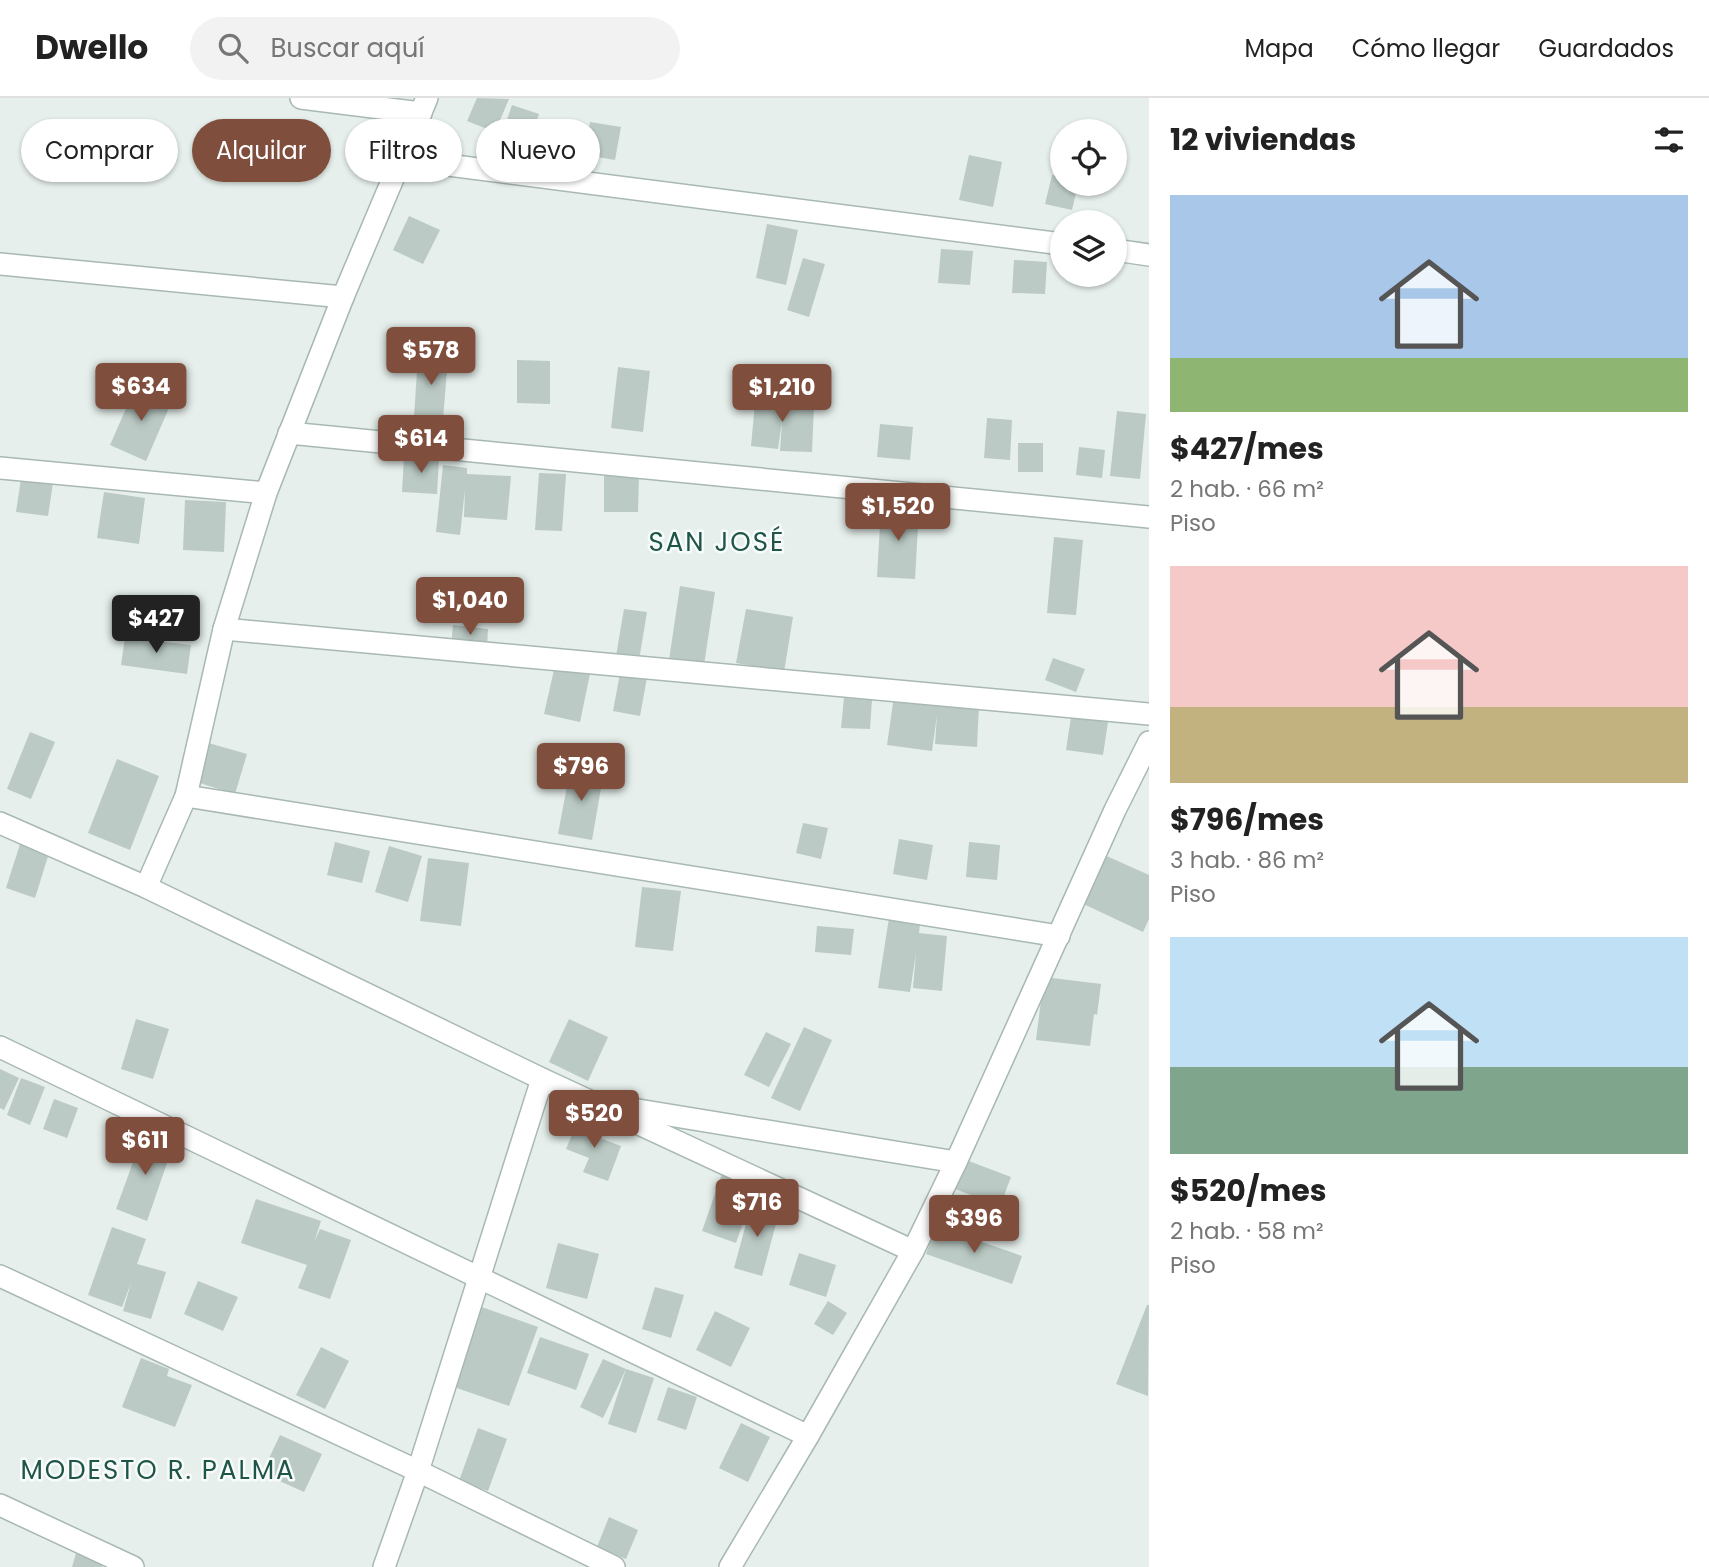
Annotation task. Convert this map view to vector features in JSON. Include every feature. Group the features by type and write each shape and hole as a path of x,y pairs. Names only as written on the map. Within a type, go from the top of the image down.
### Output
{"street":[{"path":"301,98 424,105"},
{"path":"462,167 1050,242"},
{"path":"146,887 186,796 224,629 265,493 391,182"},
{"path":"1127,252 1149,255"},
{"path":"0,264 343,297"},
{"path":"289,433 1149,517"},
{"path":"0,468 265,493"},
{"path":"224,629 1149,713"},
{"path":"730,1567 913,1251 1149,741"},
{"path":"186,796 1059,936"},
{"path":"0,823 146,887 542,1079 913,1251"},
{"path":"0,1048 808,1436"},
{"path":"384,1567 418,1471 542,1079"},
{"path":"594,1103 956,1162"},
{"path":"0,1276 418,1471 614,1567"},
{"path":"0,1505 133,1567"}],"building":[{"path":"477,98 509,99 501,119 476,119 476,125 467,121"},
{"path":"512,105 539,114 537,119 507,119"},
{"path":"600,124 621,127 615,160 600,158"},
{"path":"969,155 1002,162 993,207 959,200"},
{"path":"1050,183 1050,196 1075,196 1072,210 1045,204"},
{"path":"409,216 440,230 423,264 393,250"},
{"path":"767,224 798,230 786,285 756,278"},
{"path":"941,249 973,251 970,285 938,283"},
{"path":"803,258 825,264 809,317 787,310"},
{"path":"1014,260 1047,262 1045,294 1012,293"},
{"path":"418,356 448,358 443,419 414,417"},
{"path":"517,360 550,361 550,404 517,403"},
{"path":"618,367 650,371 643,432 611,428"},
{"path":"136,386 172,401 146,461 110,445"},
{"path":"756,392 784,395 783,405 814,406 812,452 780,451 782,421 778,449 751,446"},
{"path":"1117,411 1146,414 1140,479 1110,476"},
{"path":"987,418 1012,420 1010,460 984,458"},
{"path":"880,424 913,427 910,460 877,457"},
{"path":"1018,443 1043,443 1043,472 1018,472"},
{"path":"1079,447 1105,450 1102,478 1076,475"},
{"path":"404,457 439,458 437,494 402,492"},
{"path":"443,465 467,468 467,474 511,476 507,520 464,517 465,489 460,535 436,532"},
{"path":"539,473 566,474 562,531 535,530"},
{"path":"604,474 639,474 638,512 604,512"},
{"path":"21,479 53,483 48,516 16,512"},
{"path":"104,492 145,498 139,544 97,538"},
{"path":"185,500 226,502 224,552 183,550"},
{"path":"881,508 919,510 915,579 877,577"},
{"path":"1054,537 1083,540 1076,615 1047,613"},
{"path":"680,586 715,592 704,665 669,660"},
{"path":"624,609 647,612 639,660 616,656"},
{"path":"746,609 793,617 784,672 736,663"},
{"path":"453,625 488,629 487,649 451,645"},
{"path":"125,637 191,645 187,674 121,665"},
{"path":"1053,658 1085,669 1076,692 1045,680"},
{"path":"556,661 591,669 580,722 544,714"},
{"path":"621,668 648,672 640,716 613,711"},
{"path":"894,696 979,705 977,747 935,744 937,715 932,751 887,745"},
{"path":"844,698 872,700 870,729 841,728"},
{"path":"1071,717 1108,722 1103,755 1066,750"},
{"path":"30,732 55,742 31,799 7,789"},
{"path":"205,742 247,754 235,794 193,781"},
{"path":"117,759 159,776 130,850 88,833"},
{"path":"571,765 604,771 592,840 558,834"},
{"path":"803,823 828,828 821,859 796,853"},
{"path":"899,839 933,845 927,880 893,874"},
{"path":"21,841 50,850 35,898 6,888"},
{"path":"335,842 370,851 362,883 327,875"},
{"path":"969,842 1000,845 997,880 966,877"},
{"path":"389,846 422,856 408,902 375,892"},
{"path":"1100,853 1149,875 1149,919 1143,932 1077,901"},
{"path":"428,858 469,863 461,926 420,921"},
{"path":"642,887 681,891 673,951 635,947"},
{"path":"889,918 920,923 919,933 947,936 942,991 913,988 916,953 910,992 878,988"},
{"path":"817,926 854,929 851,955 815,952"},
{"path":"1044,977 1101,984 1090,1046 1036,1040"},
{"path":"136,1019 169,1029 153,1079 121,1069"},
{"path":"569,1019 608,1037 588,1081 549,1062"},
{"path":"804,1027 832,1040 800,1111 771,1098"},
{"path":"766,1032 791,1044 769,1087 744,1075"},
{"path":"0,1069 19,1078 4,1110 0,1108"},
{"path":"21,1078 45,1087 30,1125 7,1115"},
{"path":"54,1099 78,1108 67,1138 43,1129"},
{"path":"579,1118 601,1127 597,1137 621,1146 608,1181 583,1172 589,1158 566,1149"},
{"path":"144,1132 174,1143 147,1221 116,1209"},
{"path":"966,1160 1011,1177 1000,1206 955,1189"},
{"path":"722,1174 756,1186 736,1243 702,1231"},
{"path":"256,1199 321,1221 314,1242 320,1229 351,1240 330,1299 298,1288 307,1265 241,1243"},
{"path":"752,1202 780,1209 762,1276 734,1268"},
{"path":"936,1226 1022,1256 1012,1284 926,1254"},
{"path":"112,1227 146,1239 137,1264 166,1272 151,1319 123,1311 131,1283 122,1307 88,1295"},
{"path":"558,1243 599,1254 587,1299 546,1288"},
{"path":"799,1253 836,1265 826,1297 789,1285"},
{"path":"198,1281 238,1297 223,1331 184,1314"},
{"path":"655,1287 684,1295 671,1338 642,1329"},
{"path":"828,1301 847,1313 833,1335 814,1324"},
{"path":"476,1305 538,1327 509,1406 448,1385"},
{"path":"1149,1305 1148,1396 1116,1384"},
{"path":"715,1311 750,1328 731,1367 696,1350"},
{"path":"540,1337 589,1354 576,1390 527,1373"},
{"path":"321,1347 349,1361 325,1409 296,1395"},
{"path":"141,1358 169,1369 167,1376 192,1385 175,1427 122,1407"},
{"path":"603,1359 626,1369 603,1418 580,1407"},
{"path":"626,1369 654,1378 636,1433 608,1424"},
{"path":"668,1387 697,1397 686,1430 657,1420"},
{"path":"741,1423 770,1437 748,1482 719,1468"},
{"path":"478,1428 507,1439 488,1491 459,1481"},
{"path":"280,1435 322,1454 304,1492 262,1473"},
{"path":"609,1517 638,1530 626,1559 597,1547"},
{"path":"77,1550 105,1559 102,1567 72,1567"}],"district":[{"name":"SAN JOSÉ","path":"717,542"},
{"name":"MODESTO R. PALMA","path":"158,1470"}]}
